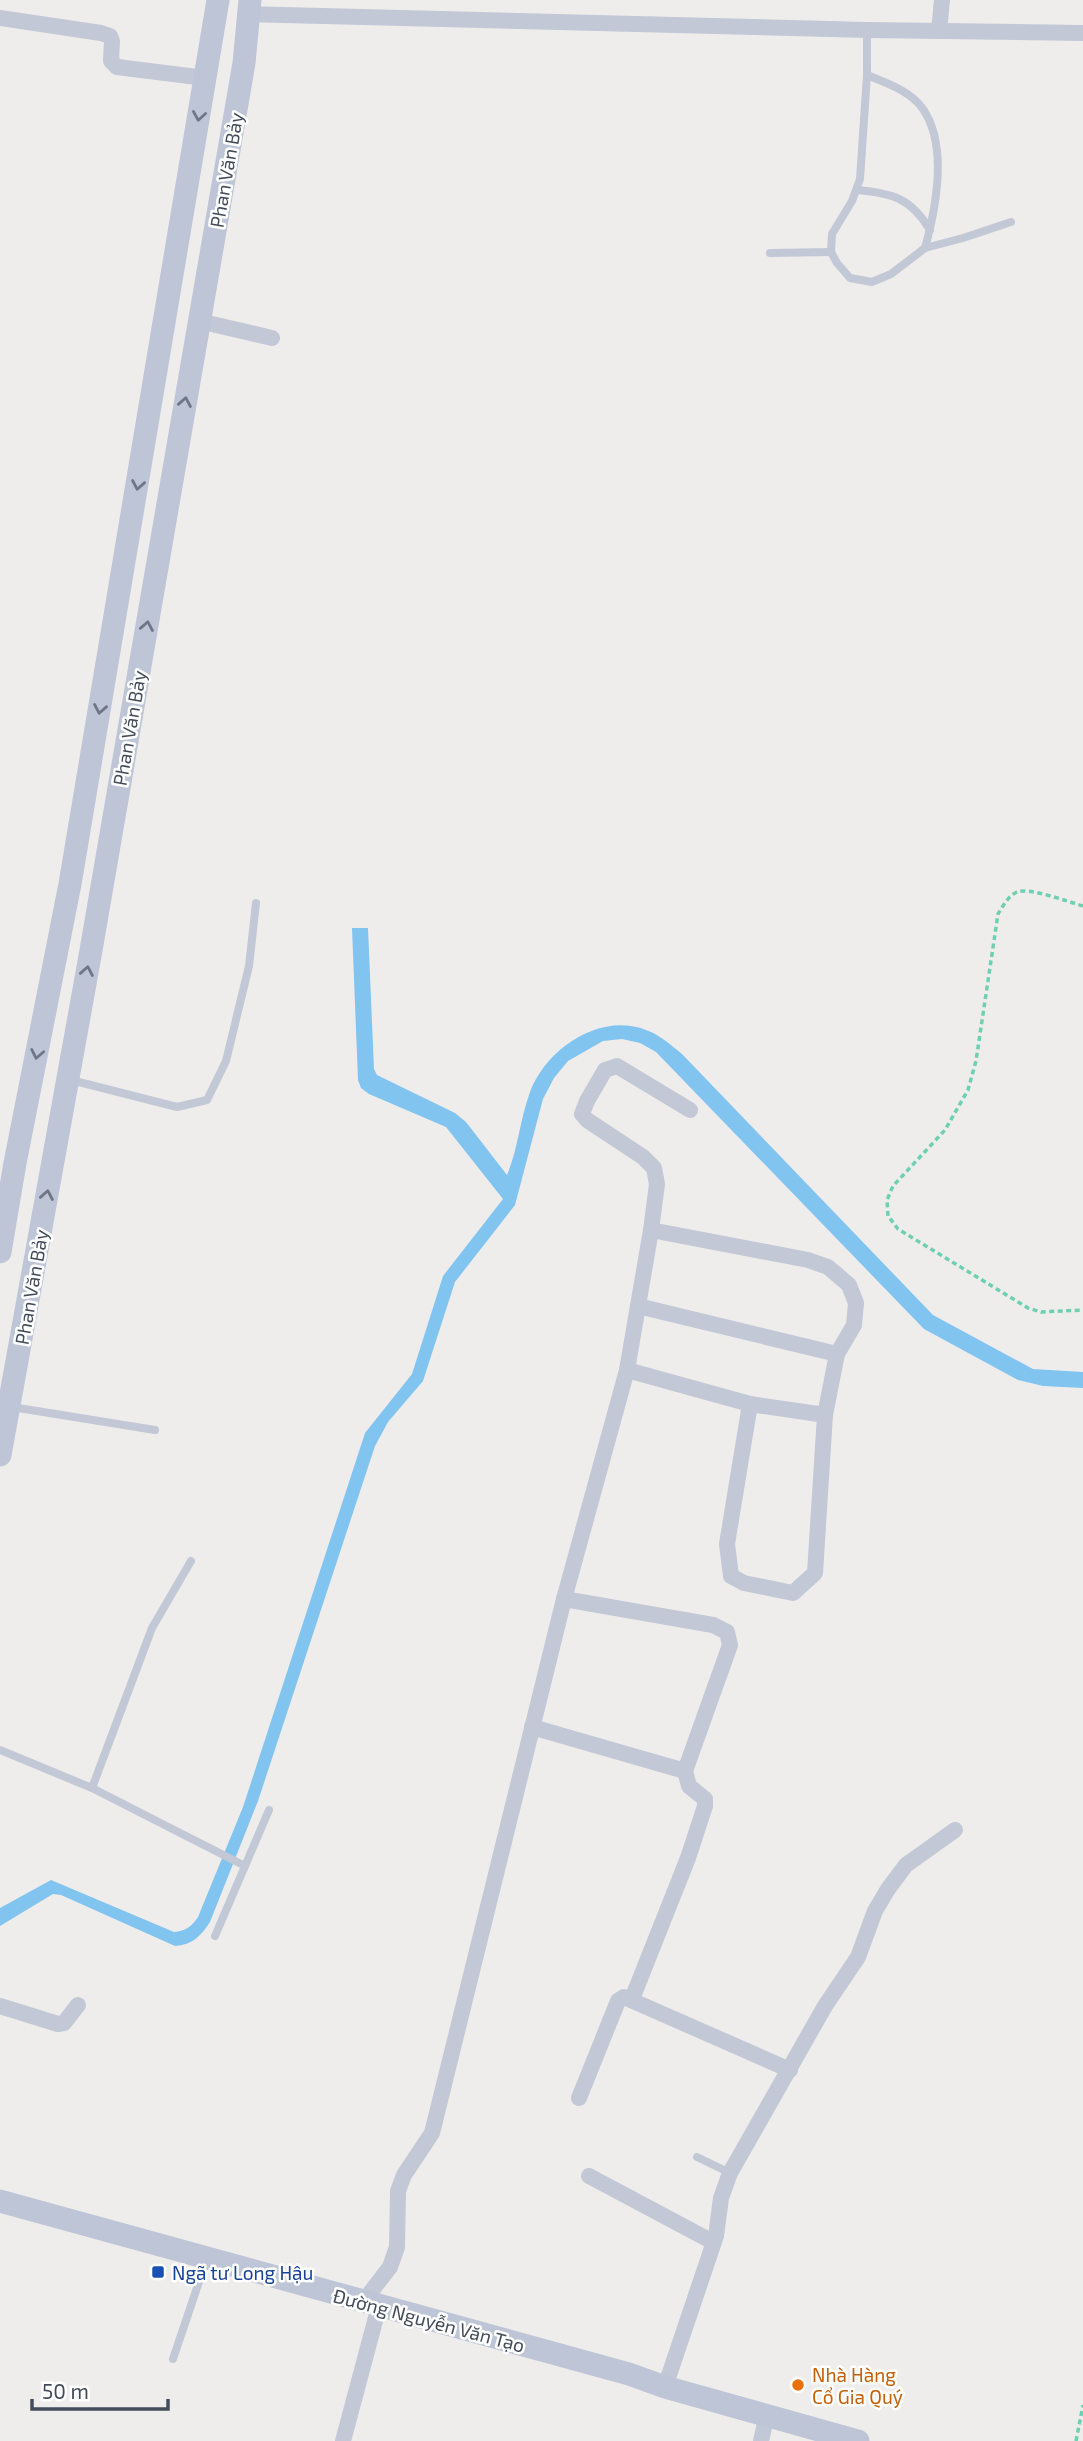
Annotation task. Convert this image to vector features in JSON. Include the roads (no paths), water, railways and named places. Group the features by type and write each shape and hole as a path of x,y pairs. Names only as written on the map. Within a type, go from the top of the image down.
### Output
{"main road":[{"path":"218,6 250,7"},
{"name":"Phan Văn Bảy","path":"0,1252 11,1162 72,870 218,6"},
{"name":"Phan Văn Bảy","path":"0,1455 244,63 250,7"},
{"name":"Đường Nguyễn Văn Tạo","path":"0,2201 629,2374 858,2441"}],"street":[{"path":"939,31 942,0"},
{"path":"250,7 867,30 1083,33"},
{"path":"0,18 110,36 111,61 117,67 205,78"},
{"path":"199,321 272,338"},
{"path":"343,2441 371,2304 397,2247 398,2191 404,2175 432,2133 564,1600 627,1370 657,1184 654,1168 643,1157 582,1114 605,1070 617,1066 690,1110"},
{"path":"651,1230 807,1260 828,1267 849,1285 856,1303 853,1325 837,1354 825,1415 815,1573 793,1593 744,1583 731,1576 727,1544 750,1404"},
{"path":"638,1306 837,1354"},
{"path":"627,1370 750,1404 825,1415"},
{"path":"564,1600 713,1625 726,1632 730,1645 685,1771 689,1786 705,1799 705,1806 688,1858 632,1999"},
{"path":"532,1727 685,1771"},
{"path":"665,2386 713,2242 721,2198 730,2173 825,2006 858,1957 875,1911 888,1889 906,1865 955,1829"},
{"path":"579,2098 618,2001 624,1997 790,2070"},
{"path":"0,2006 58,2024 64,2023 78,2005"},
{"path":"589,2176 713,2242"},
{"path":"761,2441 767,2414"}],"lane":[{"path":"867,30 867,75 860,179 857,190 832,234 831,252 837,263 850,278 872,282 891,274 925,248 1011,222"},
{"path":"867,75 909,95 922,107 929,121 934,137 938,174 925,248"},
{"path":"857,190 895,195 912,205 930,230"},
{"path":"770,253 831,252"},
{"path":"68,1079 177,1107 207,1100 226,1061 249,966 256,903"},
{"path":"9,1407 155,1430"},
{"path":"92,1788 152,1628 191,1561"},
{"path":"0,1750 92,1788 241,1864"},
{"path":"215,1936 241,1864 269,1810"},
{"path":"697,2157 730,2173"},
{"path":"173,2359 207,2259"}],"water":[{"path":"352,928 368,928 374,1069 377,1075 455,1113 466,1122 507,1175 530,1092 548,1062 577,1038 593,1030 628,1026 646,1030 661,1037 682,1054 933,1315 1033,1369 1083,1372 1083,1388 1043,1386 1018,1380 924,1329 656,1052 640,1043 622,1039 603,1041 568,1061 554,1078 543,1099 515,1205 455,1282 423,1381 388,1422 375,1446 258,1801 207,1927 191,1942 175,1946 61,1895 53,1894 0,1926 0,1908 51,1880 174,1932 188,1927 198,1917 243,1807 365,1433 412,1374 443,1276 503,1199 446,1127 369,1094 361,1088 358,1080"}],"place":[{"name":"Ngã tư Long Hậu","path":"158,2272"},
{"name":"Nhà Hàng Cổ Gia Quý","path":"798,2385"}]}
